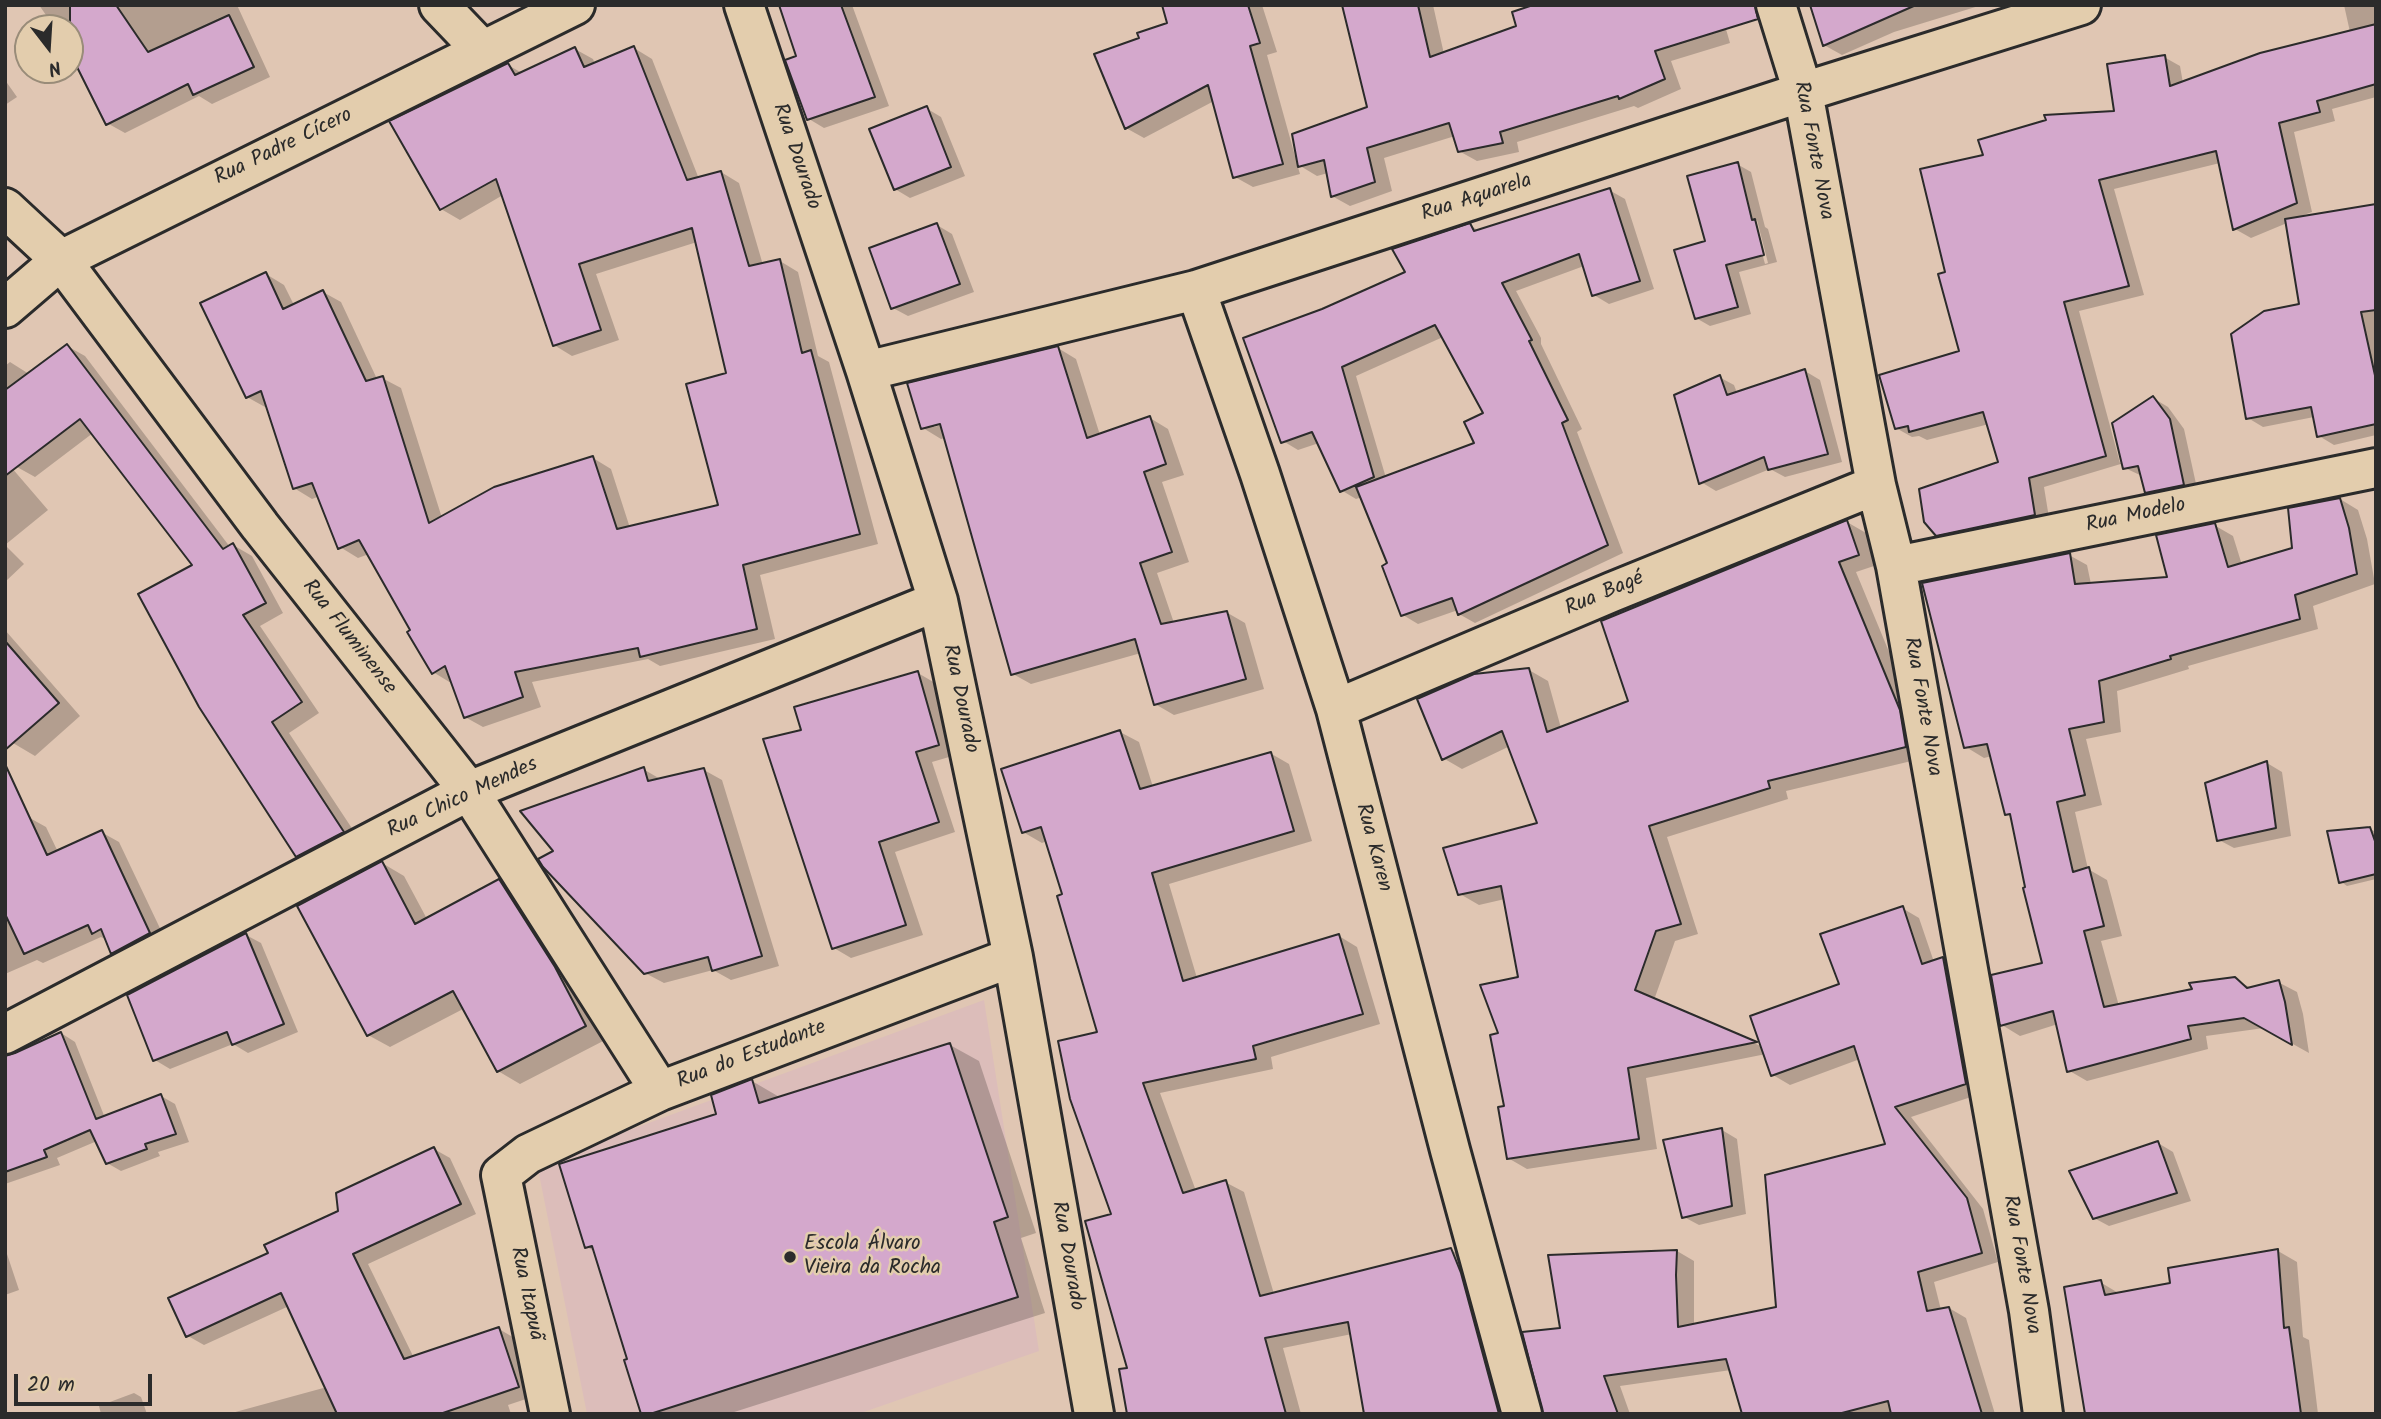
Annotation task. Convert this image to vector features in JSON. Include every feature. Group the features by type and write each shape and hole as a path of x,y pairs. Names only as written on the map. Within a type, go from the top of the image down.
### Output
{"street":[{"path":"439,5 482,50"},
{"name":"Rua Padre Cícero","path":"5,308 61,260 575,5"},
{"name":"Rua Dourado","path":"744,5 866,371 938,601 1013,957 1094,1414"},
{"name":"Rua Fonte Nova","path":"1776,5 1803,92 1875,485 1896,566 2029,1311 2043,1414"},
{"name":"Rua Aquarela","path":"866,371 1196,290 1803,92 2081,5"},
{"name":"Rua Fluminense","path":"5,208 61,260 260,526 469,791 660,1091"},
{"name":"Rua Karen","path":"1196,290 1260,474 1336,709 1450,1150 1522,1414"},
{"name":"Rua Modelo","path":"1896,566 2376,468"},
{"name":"Rua Bagé","path":"1336,709 1624,587 1875,485"},
{"name":"Rua Chico Mendes","path":"5,1034 469,791 938,601"},
{"name":"Rua do Estudante","path":"501,1175 528,1154 660,1091 1013,957"},
{"name":"Rua Itapuã","path":"501,1175 550,1414"}],"shaded area":[{"name":"Escola Álvaro Vieira da Rocha","path":"984,1000 1039,1351 858,1414 587,1414 537,1164"}],"building":[{"path":"70,5 116,5 148,52 229,15 254,67 193,95 188,84 106,125 84,81 84,14 70,14"},
{"path":"779,5 841,5 875,97 807,120 785,60 796,56"},
{"path":"1162,5 1248,5 1260,43 1250,46 1283,164 1233,178 1208,85 1125,129 1094,54 1139,38 1137,33 1167,23"},
{"path":"1342,5 1418,5 1430,57 1516,26 1512,12 1533,5 1755,5 1758,19 1655,51 1665,79 1619,99 1618,96 1500,132 1503,143 1458,152 1449,123 1367,148 1375,182 1331,197 1324,160 1298,167 1292,134 1367,107"},
{"path":"1810,5 1916,5 1823,46"},
{"path":"2376,24 2376,84 2317,101 2320,112 2279,123 2297,203 2233,230 2216,151 2099,180 2129,286 2064,302 2106,456 2029,478 2035,515 1936,536 1924,522 1919,489 1998,462 1983,412 1909,432 1908,426 1895,429 1879,375 1959,351 1938,274 1945,272 1920,169 1983,155 1978,140 2046,120 2044,115 2114,111 2107,64 2165,55 2170,86 2260,53"},
{"path":"634,46 687,180 721,171 749,266 780,259 802,353 811,350 860,534 743,565 757,629 640,657 638,648 515,672 523,697 464,718 445,666 432,674 359,540 338,549 312,483 293,489 261,391 246,398 200,303 266,272 283,309 323,290 366,381 383,376 429,523 494,487 593,456 617,529 718,505 686,384 726,373 692,228 579,264 601,330 553,346 496,179 440,210 389,121 508,63 515,75 575,47 584,67"},
{"path":"927,106 951,167 894,190 869,129"},
{"path":"1738,162 1752,220 1755,219 1764,255 1726,265 1738,307 1695,319 1674,250 1705,241 1687,176"},
{"path":"1610,188 1640,281 1592,296 1579,254 1502,283 1532,340 1529,341 1568,420 1562,423 1608,545 1458,615 1452,598 1401,616 1382,566 1387,563 1356,487 1474,443 1464,422 1483,413 1435,325 1342,367 1374,477 1340,492 1312,432 1281,443 1243,338 1322,309 1405,272 1392,249 1470,223 1474,231"},
{"path":"2376,204 2376,310 2361,312 2376,380 2376,424 2317,437 2311,407 2246,419 2231,334 2264,311 2299,304 2285,219"},
{"path":"937,223 960,284 891,309 869,248"},
{"path":"67,344 223,549 233,543 266,603 243,615 302,702 272,722 344,832 296,857 199,707 138,594 192,565 80,419 5,476 5,390"},
{"path":"1058,346 1087,438 1150,416 1166,464 1144,472 1172,552 1140,563 1161,624 1227,611 1246,679 1154,705 1135,639 1011,675 940,424 921,429 907,383"},
{"path":"1805,369 1828,454 1768,470 1764,457 1699,484 1674,395 1720,375 1727,395"},
{"path":"2153,396 2170,419 2184,485 2145,493 2138,466 2123,469 2112,423"},
{"path":"2340,498 2349,528 2357,574 2295,595 2300,619 2170,656 2171,659 2099,681 2104,722 2069,729 2085,795 2057,802 2073,872 2089,867 2104,926 2084,931 2104,1007 2192,989 2189,983 2235,977 2247,988 2279,980 2292,1045 2244,1018 2188,1026 2191,1039 2067,1072 2053,1011 2000,1026 1991,975 2042,963 2023,888 2025,887 2010,814 2005,815 1987,744 1964,748 1922,583 2070,553 2075,584 2167,577 2156,535 2215,523 2228,567 2292,548 2288,508"},
{"path":"1847,520 1859,555 1839,562 1900,710 1906,747 1768,781 1770,788 1649,826 1681,924 1656,931 1635,990 1757,1042 1628,1068 1639,1139 1507,1159 1498,1107 1504,1106 1490,1035 1498,1033 1480,985 1518,977 1501,886 1458,895 1443,848 1537,823 1502,731 1442,760 1417,699 1474,674 1529,668 1547,732 1628,701 1601,621"},
{"path":"5,641 59,703 5,750"},
{"path":"918,671 939,745 916,752 939,822 879,842 906,925 832,949 763,739 801,730 794,707"},
{"path":"1120,730 1140,789 1271,752 1294,831 1152,873 1183,981 1339,934 1363,1014 1253,1046 1256,1059 1143,1083 1183,1193 1226,1180 1260,1296 1451,1248 1461,1273 1499,1414 1364,1414 1348,1322 1265,1338 1286,1414 1127,1414 1119,1369 1127,1368 1085,1221 1111,1214 1070,1099 1058,1041 1097,1032 1057,896 1062,894 1041,827 1022,833 1001,769"},
{"path":"2267,761 2276,828 2217,841 2205,783"},
{"path":"5,764 47,855 102,830 150,933 111,954 101,929 92,934 88,925 24,954 5,914"},
{"path":"644,767 648,781 704,768 762,956 712,971 708,957 644,974 538,859 553,851 520,811"},
{"path":"2370,827 2376,844 2376,874 2339,883 2327,831"},
{"path":"382,861 415,924 499,879 555,967 586,1026 497,1072 453,991 367,1036 297,906"},
{"path":"1903,906 1922,964 1943,957 1966,1084 1895,1107 1967,1198 1982,1253 1918,1272 1927,1311 1949,1307 1982,1414 1891,1414 1888,1401 1838,1414 1742,1414 1726,1359 1604,1376 1618,1414 1543,1414 1522,1332 1560,1328 1548,1255 1677,1250 1678,1327 1776,1307 1765,1175 1885,1144 1854,1046 1771,1076 1750,1016 1839,984 1820,934"},
{"path":"246,933 284,1024 232,1045 227,1032 153,1061 127,995"},
{"path":"61,1032 96,1119 161,1094 176,1134 145,1144 147,1149 106,1164 90,1130 44,1150 47,1157 5,1172 5,1056"},
{"name":"Escola Álvaro Vieira da Rocha","path":"950,1043 1008,1217 994,1222 1018,1297 650,1414 641,1414 592,1246 585,1248 559,1164 716,1114 711,1095 752,1079 759,1103"},
{"path":"1722,1128 1732,1206 1682,1218 1663,1140"},
{"path":"2158,1141 2177,1193 2093,1219 2069,1171"},
{"path":"434,1147 461,1204 353,1254 404,1359 499,1327 519,1387 440,1414 337,1414 281,1293 186,1337 168,1298 268,1253 264,1245 338,1211 336,1193"},
{"path":"2278,1249 2284,1328 2289,1327 2301,1414 2085,1414 2064,1287 2101,1280 2105,1295 2170,1283 2168,1268"}],"place":[{"name":"Escola Álvaro Vieira da Rocha","path":"790,1257"}]}
